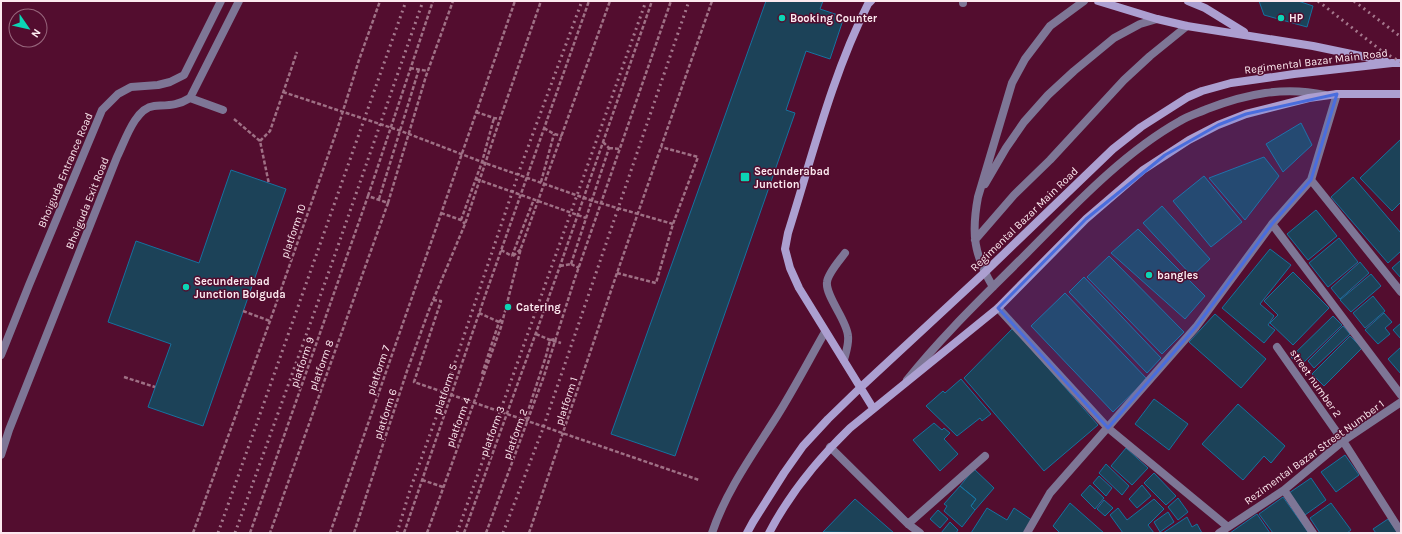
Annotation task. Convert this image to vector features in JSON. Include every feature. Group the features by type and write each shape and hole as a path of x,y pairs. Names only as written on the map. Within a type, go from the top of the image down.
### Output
{"main road":[{"path":"871,1 856,28 834,85 788,233 785,249 790,268 799,288 873,408"},
{"path":"1098,1 1157,19 1187,26 1313,46 1392,63"},
{"path":"1188,1 1206,8 1248,35"},
{"name":"Regimental Bazar Main Road","path":"747,533 780,478 803,446 861,387 984,273 1113,149 1141,127 1188,97 1202,90 1232,83 1294,74 1401,63"},
{"path":"769,533 792,495 830,447 873,408 998,308 1086,219 1143,170 1189,140 1218,125 1246,114 1309,98 1337,94 1401,94"}],"street":[{"name":"Bhoiguda Entrance Road","path":"1,355 102,110 118,94 131,87 158,85 170,82 184,75 221,1"},
{"path":"223,110 190,98 239,1"},
{"path":"993,287 984,273 979,261 975,240 975,211 1012,83 1037,41 1050,26 1084,1"},
{"path":"978,197 1024,122 1048,95 1074,70 1114,38 1140,24 1157,19"},
{"path":"975,240 1014,195 1050,160 1124,80 1150,56 1187,26"},
{"path":"904,383 940,340 1071,208 1110,173 1161,132 1181,120 1223,103 1254,94 1288,91 1310,92 1326,96"},
{"path":"1027,533 1050,493 1196,327 1272,224 1312,180 1337,94"},
{"name":"Bhoiguda Exit Road","path":"1,455 9,430 117,157 136,117 144,109 153,106 180,104 190,98"},
{"path":"1312,180 1401,292"},
{"path":"1272,224 1401,395"},
{"path":"844,360 848,345 848,334 845,324 828,289 827,282 845,253"},
{"path":"998,308 1108,428 1228,527"},
{"path":"712,533 717,518 729,493 825,332"},
{"name":"street number 2","path":"1277,347 1343,441 1401,532"},
{"name":"Rezimental Bazar Street Number 1","path":"1219,533 1284,490 1343,441 1401,402"},
{"path":"830,447 908,524 920,533"},
{"path":"908,524 985,456"},
{"path":"1284,490 1313,533"}],"path":[{"name":"platform 10","path":"193,533 270,321 337,130 358,60 380,1"},
{"name":"platform 9","path":"250,533 368,196 433,1"},
{"name":"platform 8","path":"270,533 388,203 428,71 453,1"},
{"name":"platform 7","path":"330,533 515,1"},
{"name":"platform 6","path":"354,533 407,371 433,300 465,224 541,1"},
{"name":"platform 5","path":"404,533 588,1"},
{"name":"platform 4","path":"422,480 443,487 494,338 503,317 521,248 610,1"},
{"name":"platform 3","path":"464,533 536,334 652,1"},
{"name":"platform 2","path":"486,533 505,485 556,340 579,268 671,1"},
{"name":"platform 1","path":"529,533 617,273 712,1"},
{"path":"260,141 270,131 298,52"},
{"path":"410,68 428,71"},
{"path":"379,199 419,69"},
{"path":"283,92 401,131 482,162 593,200 673,224"},
{"path":"223,110 260,141 270,184"},
{"path":"476,112 500,119"},
{"path":"461,220 482,162 494,118"},
{"path":"544,128 554,134 562,136"},
{"path":"541,182 554,134"},
{"path":"603,142 610,148 620,149"},
{"path":"617,273 656,283 673,224 698,158 661,147"},
{"path":"571,264 610,148"},
{"path":"476,180 586,218"},
{"path":"368,196 388,203"},
{"path":"501,250 512,256 534,199"},
{"path":"441,213 461,220 465,224"},
{"name":"platform 4","path":"512,256 521,248"},
{"path":"560,266 571,264 579,268"},
{"path":"433,300 441,301 414,382 699,480"},
{"path":"243,311 270,321"},
{"path":"479,313 500,322"},
{"name":"platform 4","path":"427,533 500,322"},
{"path":"536,334 561,343"},
{"path":"525,420 550,340"},
{"path":"124,377 155,387"}],"highlighted area":[{"path":"1337,94 1311,180 1272,224 1196,327 1108,428 998,308 1086,219 1165,155 1218,125 1246,114"}],"building":[{"name":"Secunderabad Junction","path":"766,1 823,1 820,9 844,17 830,59 806,51 786,110 795,113 675,456 611,434"},
{"path":"1259,1 1298,1 1313,6 1307,27 1264,15"},
{"path":"1301,123 1312,145 1283,172 1266,144"},
{"path":"1401,139 1401,202 1392,211 1360,178"},
{"path":"1264,157 1279,176 1245,220 1209,178"},
{"name":"Secunderabad Junction Boiguda","path":"231,170 286,189 203,426 148,407 171,344 108,322 136,241 199,263"},
{"path":"1204,176 1242,222 1211,247 1173,201"},
{"path":"1353,177 1401,233 1401,251 1388,263 1331,197"},
{"path":"1162,206 1210,259 1192,276 1143,223"},
{"path":"1316,210 1337,236 1308,260 1287,234"},
{"path":"1138,229 1205,296 1185,319 1111,253"},
{"path":"1339,238 1358,262 1328,287 1309,263"},
{"path":"1270,249 1291,265 1260,304 1274,316 1268,325 1275,330 1264,343 1222,308"},
{"path":"1109,256 1184,332 1162,354 1087,277"},
{"path":"1401,260 1401,278 1392,268"},
{"path":"1360,262 1369,273 1340,299 1331,288"},
{"path":"1293,272 1329,308 1293,345 1270,323 1278,315 1264,301"},
{"path":"1371,274 1381,286 1351,312 1340,300"},
{"path":"1084,277 1161,358 1147,373 1069,292"},
{"path":"1065,293 1147,379 1113,412 1031,326"},
{"path":"1373,296 1385,311 1365,328 1353,313"},
{"path":"1384,313 1392,322 1385,328 1390,334 1378,344 1365,330"},
{"path":"1215,314 1266,359 1241,388 1189,342"},
{"path":"1333,316 1342,325 1300,366 1291,357"},
{"path":"1401,323 1401,339 1393,330"},
{"path":"1343,326 1350,334 1314,368 1308,361"},
{"path":"1013,328 1098,425 1044,471 964,378"},
{"path":"1350,336 1362,348 1324,386 1312,374"},
{"path":"1401,347 1401,374 1388,359"},
{"path":"961,379 991,414 982,421 980,418 957,436 926,406 943,391 945,393"},
{"path":"1154,399 1188,424 1169,450 1135,424"},
{"path":"1238,404 1285,446 1271,463 1264,456 1243,480 1202,444"},
{"path":"934,423 942,430 944,428 950,433 944,439 958,454 940,471 913,440"},
{"path":"1126,448 1148,468 1132,485 1111,466"},
{"path":"1345,455 1359,475 1336,492 1321,472"},
{"path":"1106,464 1129,486 1122,495 1099,473"},
{"path":"974,469 994,488 975,510 971,506 976,499 960,486"},
{"path":"1154,473 1176,496 1166,505 1144,483"},
{"path":"1099,476 1112,488 1106,496 1093,483"},
{"path":"1311,478 1326,500 1305,515 1289,493"},
{"path":"1090,485 1104,498 1095,509 1081,495"},
{"path":"1142,485 1151,496 1137,508 1129,499"},
{"path":"960,486 976,499 971,506 975,510 962,527 944,511 947,506 944,504"},
{"path":"1283,497 1308,532 1273,533 1259,514"},
{"path":"1178,498 1188,512 1178,520 1168,507"},
{"path":"855,499 894,533 823,532"},
{"path":"1154,499 1164,509 1148,525 1154,533 1123,533 1110,515 1118,508 1127,520"},
{"path":"1104,500 1113,508 1105,516 1097,509"},
{"path":"1070,503 1104,533 1060,533 1053,526"},
{"path":"1331,503 1351,530 1347,533 1320,533 1310,518"},
{"path":"987,508 1007,520 1014,508 1033,521 1025,533 971,533"},
{"path":"938,510 948,519 940,528 930,519"},
{"path":"1168,512 1174,522 1160,532 1154,522"},
{"path":"1257,514 1270,533 1230,533"},
{"path":"1187,517 1192,527 1197,524 1202,533 1163,533"},
{"path":"1388,519 1398,533 1376,533 1373,529"},
{"path":"950,522 958,530 956,533 941,533"}],"railway":[{"path":"218,533 406,1"},
{"path":"235,533 332,263 423,1"},
{"path":"397,533 410,490 442,401 521,166 582,1"},
{"path":"457,533 646,1"},
{"path":"503,533 542,431 689,1"},
{"path":"1318,1 1383,52 1401,62"},
{"path":"1354,1 1401,37"}],"place":[{"name":"Booking Counter","path":"782,18"},
{"name":"HP","path":"1281,18"},
{"name":"Secunderabad Junction","path":"745,177"},
{"name":"bangles","path":"1149,275"},
{"name":"Secunderabad Junction Boiguda","path":"186,287"},
{"name":"Catering","path":"508,307"}]}
